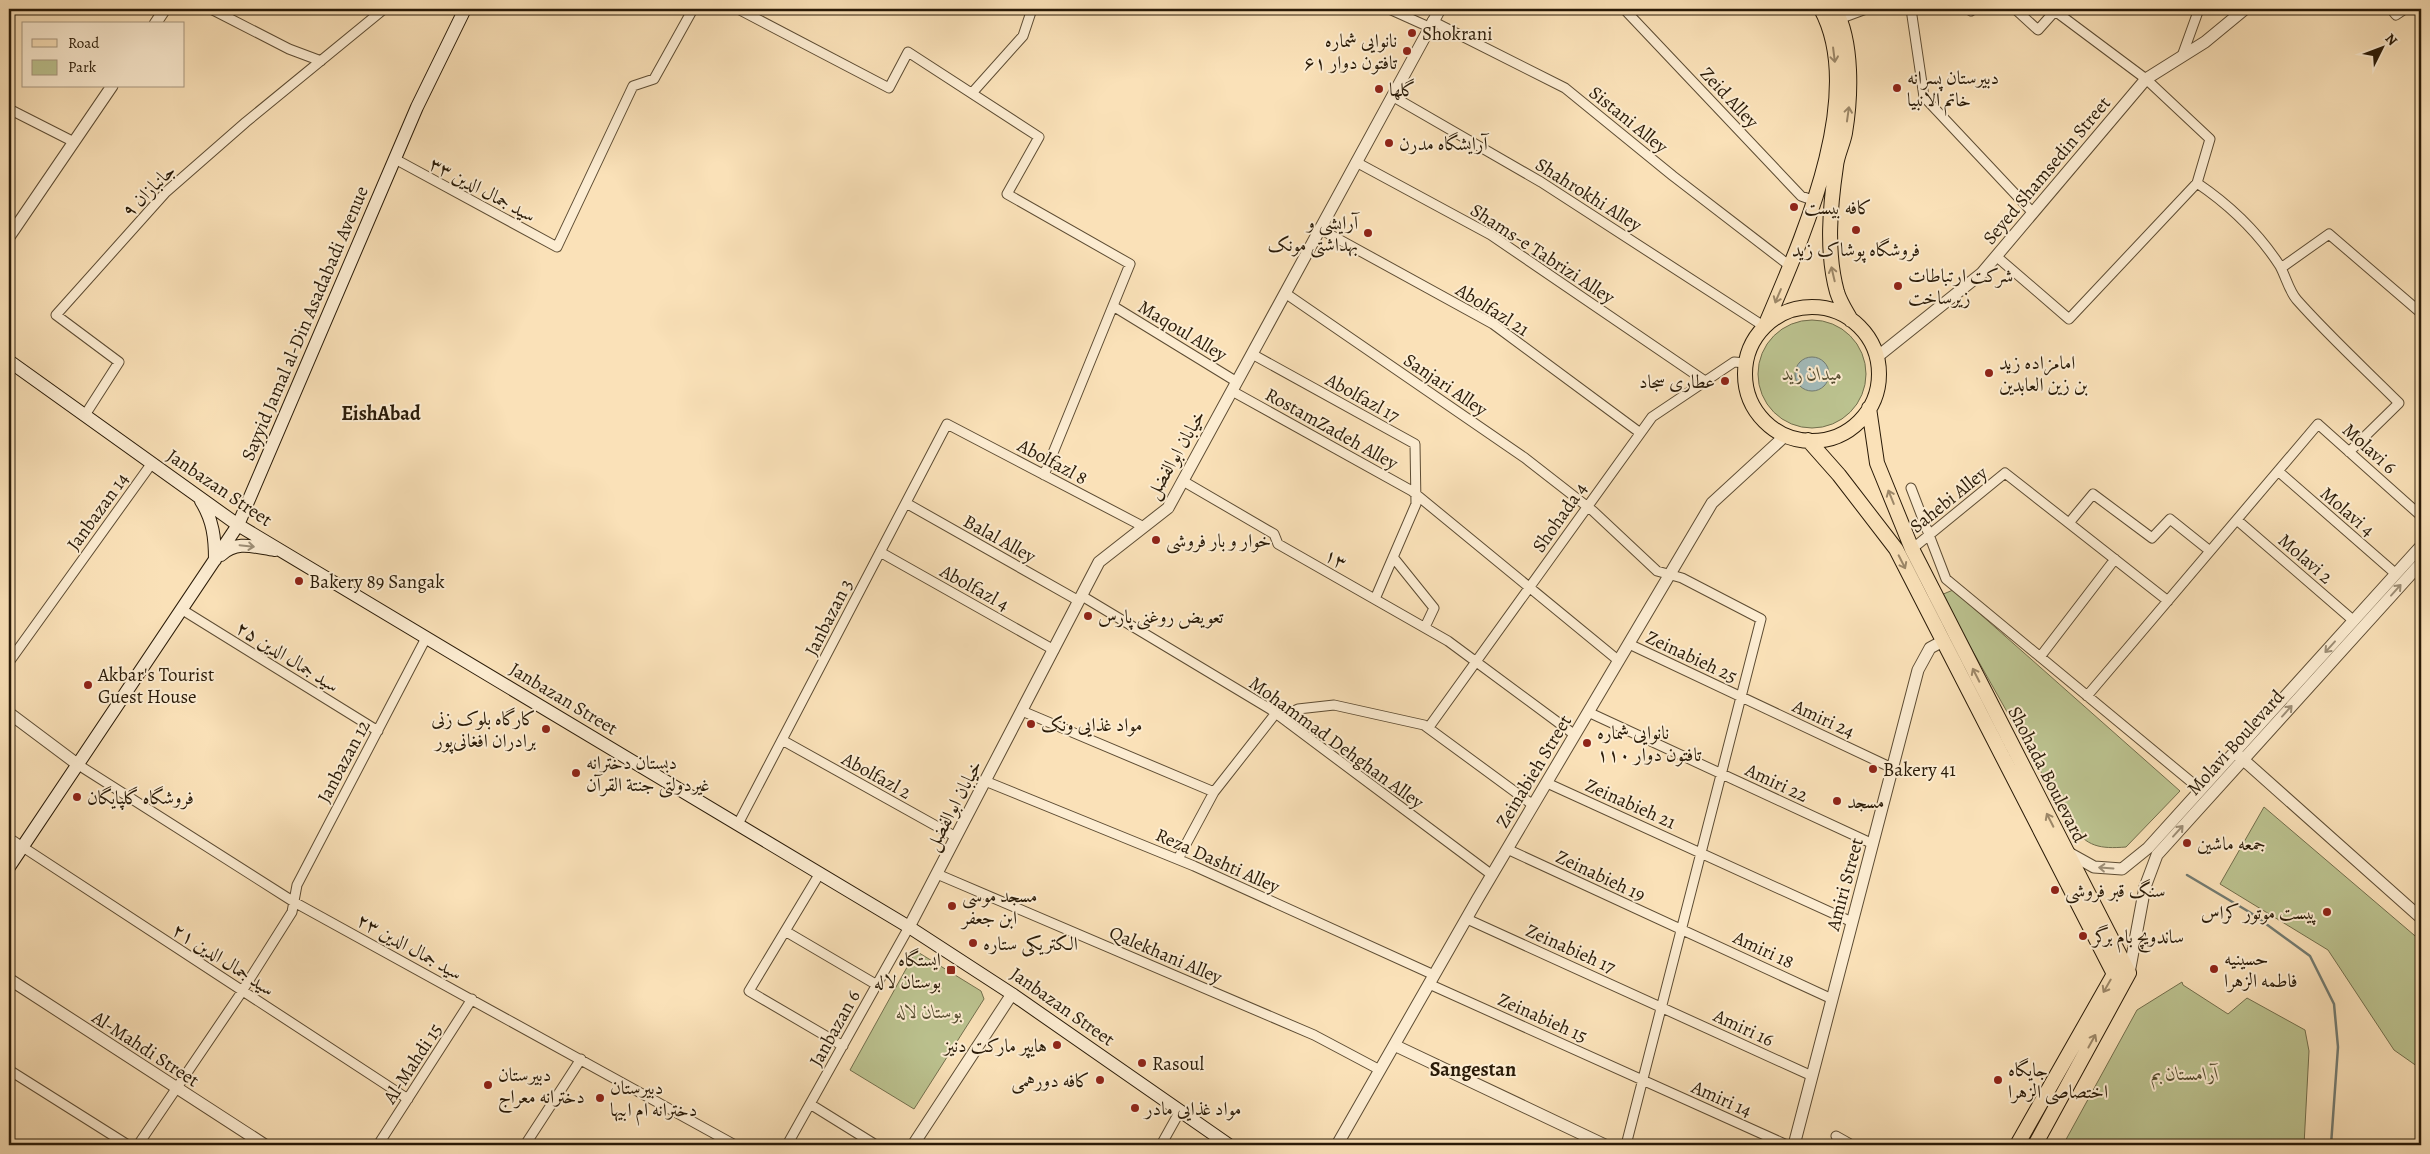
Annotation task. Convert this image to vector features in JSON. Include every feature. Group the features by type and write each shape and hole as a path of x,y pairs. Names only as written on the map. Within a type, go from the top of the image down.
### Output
{"main road":[{"name":"Sayyid Jamal al-Din Asadabadi Avenue","path":"9,867 238,525 395,159 464,9"},
{"path":"1765,327 1815,201 1832,132 1837,74 1833,45 1821,9"},
{"path":"1837,14 1845,42 1849,69 1849,104 1844,135 1836,165 1831,233 1831,267 1838,294 1851,320 1867,336 1876,357 1879,372 1878,387 1870,408 1854,426 1840,434 1825,439 1808,440 1786,435 1768,424 1754,407 1747,387 1746,363 1753,342 1765,327 1784,313 1807,307 1830,310 1851,320"},
{"name":"Janbazan Street","path":"9,360 238,525 909,927 1012,994 1229,1145"},
{"name":"Shohada Boulevard","path":"1870,408 1877,463 1912,549 2114,974 2017,1145"},
{"name":"Shohada Boulevard","path":"1808,440 1839,475 1896,549 1943,641 2067,852 2129,973"},
{"path":"198,496 208,512 215,535 215,560"},
{"path":"215,560 226,551 241,544 283,552"},
{"path":"2035,1145 2129,973"}],"street":[{"path":"156,22 165,9"},
{"path":"212,9 290,49 321,61"},
{"name":"جانبازان ۹","path":"85,415 119,362 56,315 166,192 246,122 384,9"},
{"name":"سید جمال الدین ۳۳","path":"395,159 557,247 634,86 654,79 693,9"},
{"path":"738,9 889,88 908,52 972,93 1039,137 1007,194 1130,264 1044,475"},
{"path":"972,93 1024,36 1032,9"},
{"name":"Sistani Alley","path":"1389,9 1431,24 1565,88 1673,176 1790,266"},
{"name":"خیابان ابوالفضل","path":"909,927 1100,562 1168,508 1440,9"},
{"name":"Zeid Alley","path":"1624,9 1801,196 1815,201"},
{"path":"1837,14 1866,9"},
{"path":"1911,9 1924,97 2033,213"},
{"path":"1970,9 1971,11 1974,9"},
{"path":"1996,256 2069,319 2197,183 2210,139 2146,79 2055,11 2038,30 2015,9"},
{"path":"2182,56 2199,9"},
{"name":"Seyed Shamsedin Street","path":"1876,357 1982,273 2146,79 2205,42 2245,9"},
{"path":"2393,12 2404,9"},
{"path":"9,237 111,88"},
{"name":"Shahrokhi Alley","path":"1392,96 1541,182 1765,327"},
{"path":"9,109 74,142"},
{"name":"Shams-e Tabrizi Alley","path":"1356,162 1491,235 1705,381"},
{"path":"2197,183 2222,200 2244,220 2264,243 2281,268 2296,298 2399,403 2349,452"},
{"name":"Abolfazl 21","path":"1320,229 1493,324 1639,432"},
{"path":"2281,268 2330,234 2421,312"},
{"name":"Sanjari Alley","path":"1285,293 1525,458 1593,511 1657,571 1682,578 1761,619 1741,697"},
{"name":"Maqoul Alley","path":"1113,306 1234,387"},
{"name":"Abolfazl 17","path":"1252,354 1415,444 1416,495"},
{"name":"Shohada 4","path":"1429,727 1639,432 1652,417 1734,362 1746,363"},
{"name":"RostamZadeh Alley","path":"1234,387 1416,495 1618,661"},
{"name":"Abolfazl 8","path":"947,424 1144,527"},
{"name":"Janbazan 3","path":"738,824 947,424"},
{"name":"Molavi 6","path":"2278,472 2318,424 2421,516"},
{"name":"Zeinabieh Street","path":"1337,1145 1466,918 1712,503 1786,435"},
{"name":"Janbazan 14","path":"9,662 152,463"},
{"path":"2087,696 2278,472"},
{"name":"Molavi 4","path":"2278,472 2396,574"},
{"name":"Sahebi Alley","path":"1912,549 2005,473 2069,523"},
{"name":"۱۳","path":"1183,481 1274,534 1278,544 1424,627 1476,661 1575,735"},
{"path":"1911,488 1946,579 2201,790"},
{"path":"2168,601 2069,523 2093,494 2152,538 2170,519 2210,551"},
{"path":"1375,599 1416,504 1416,495"},
{"name":"Balal Alley","path":"906,503 1081,598"},
{"name":"Molavi 2","path":"2237,520 2354,621"},
{"name":"Molavi Boulevard","path":"2067,852 2094,867 2122,869 2153,852 2421,546"},
{"name":"Abolfazl 4","path":"880,552 1054,650"},
{"path":"1393,557 1434,608 1424,627"},
{"path":"2040,657 2115,559"},
{"name":"Molavi Boulevard","path":"2129,973 2153,852 2201,790 2239,756 2421,563"},
{"path":"1932,590 1946,579"},
{"name":"Mohammad Dehghan Alley","path":"1081,598 1278,715 1492,875"},
{"name":"سید جمال الدین ۲۵","path":"181,609 378,731"},
{"name":"Janbazan 12","path":"138,1145 292,912 297,885 426,638"},
{"name":"Amiri Street","path":"1794,1145 1918,670 1930,648 1943,641"},
{"name":"Zeinabieh 25","path":"1629,644 1741,697"},
{"path":"1626,1145 1741,697"},
{"name":"Amiri 24","path":"1741,697 1892,768"},
{"path":"1178,859 1214,792 1278,715 1298,709 1334,705 1429,727 1533,805"},
{"path":"1022,711 1214,792"},
{"name":"Amiri 22","path":"1588,712 1873,844"},
{"path":"9,713 77,764"},
{"name":"Abolfazl 2","path":"782,740 956,838"},
{"path":"2239,756 2421,918"},
{"name":"سید جمال الدین ۲۳","path":"77,764 294,902 735,1145"},
{"name":"Reza Dashti Alley","path":"985,781 1178,859 1432,979"},
{"name":"Zeinabieh 21","path":"1547,782 1852,922"},
{"name":"سید جمال الدین ۲۱","path":"9,838 408,1099"},
{"name":"Zeinabieh 19","path":"1507,849 1682,929"},
{"path":"820,873 749,991 843,1046"},
{"name":"Qalekhani Alley","path":"937,874 1314,1035 1380,1070"},
{"name":"Zeinabieh 17","path":"1466,918 1662,1007"},
{"name":"Janbazan 6","path":"787,1145 909,927"},
{"name":"Amiri 18","path":"1682,929 1832,998"},
{"path":"785,931 877,985"},
{"name":"Al-Mahdi Street","path":"9,979 265,1145"},
{"name":"Zeinabieh 15","path":"1432,979 1643,1080"},
{"path":"913,1145 1012,994"},
{"name":"Al-Mahdi 15","path":"378,1145 472,999"},
{"name":"Amiri 16","path":"1662,1007 1812,1076"},
{"path":"1394,1046 1605,1145"},
{"path":"525,1145 581,1059"},
{"path":"9,1070 128,1145"},
{"name":"Amiri 14","path":"1643,1080 1787,1145"},
{"path":"810,1104 876,1145"},
{"path":"1161,1145 1180,1111"},
{"path":"1836,1136 1852,1145"}],"green space":[{"name":"میدان زید","path":"1812,320 1833,324 1850,336 1862,353 1866,374 1862,395 1850,412 1833,424 1812,428 1791,424 1774,412 1762,395 1758,374 1762,353 1774,336 1791,324"},
{"path":"1953,590 2180,791 2126,847 2109,848 2095,845 2083,838 2071,825 1941,595"},
{"name":"پیست موتور کراس","path":"2264,807 2421,941 2421,1069 2394,1050 2328,950 2220,884"},
{"name":"بوستان لاله","path":"916,951 981,991 984,999 914,1109 850,1070"},
{"name":"آرامستان بم","path":"2182,982 2183,985 2228,1014 2247,998 2305,1030 2309,1051 2304,1145 2063,1145 2137,1010"}],"water":[{"path":"1812,357 1819,358 1824,362 1828,367 1828,381 1824,386 1819,390 1812,391 1805,390 1800,386 1796,381 1795,374 1796,367 1800,362 1805,358"}],"waterway":[{"path":"2187,875 2251,913 2310,956 2334,1004 2338,1047 2331,1145"}],"place":[{"name":"Shokrani","path":"1412,33"},
{"name":"نانوایی شماره ۶۱ تافتون دوار","path":"1407,51"},
{"name":"دبیرستان پسرانه خاتم الانبیا","path":"1897,88"},
{"name":"گلها","path":"1379,89"},
{"name":"آرایشگاه مدرن","path":"1389,143"},
{"name":"کافه بیست","path":"1794,207"},
{"name":"فروشگاه پوشاک زید","path":"1856,230"},
{"name":"آرایشی و بهداشتی مونک","path":"1368,233"},
{"name":"شرکت ارتباطات زیرساخت","path":"1898,286"},
{"name":"امامزاده زید بن زین العابدین","path":"1989,373"},
{"name":"عطاری سجاد","path":"1725,381"},
{"name":"خوار و بار فروشی","path":"1156,540"},
{"name":"Bakery 89 Sangak","path":"299,581"},
{"name":"تعویض روغنی پارس","path":"1088,616"},
{"name":"Akbar's Tourist Guest House","path":"88,685"},
{"name":"مواد غذایی ونک","path":"1031,724"},
{"name":"کارگاه بلوک زنی برادران افغانی‌پور","path":"546,729"},
{"name":"نانوایی شماره ۱۱۰ تافتون دوار","path":"1587,743"},
{"name":"Bakery 41","path":"1873,769"},
{"name":"دبستان دخترانه غیردولتی جنتة القرآن","path":"576,773"},
{"name":"فروشگاه گلپایگان","path":"77,797"},
{"name":"مسجد","path":"1837,801"},
{"name":"جمعه ماشین","path":"2187,843"},
{"name":"سنگ قبر فروشی","path":"2055,890"},
{"name":"مسجد موسی ابن جعفر","path":"952,906"},
{"name":"پیست موتور کراس","path":"2327,912"},
{"name":"ساندویچ بام برگر","path":"2083,936"},
{"name":"الکتریکی ستاره","path":"973,943"},
{"name":"حسینیه فاطمه الزهرا","path":"2214,969"},
{"name":"ایستگاه بوستان لاله","path":"951,970"},
{"name":"هایپر مارکت دنیز","path":"1057,1045"},
{"name":"Rasoul","path":"1142,1063"},
{"name":"کافه دورهمی","path":"1100,1080"},
{"name":"جایگاه اختصاصی الزهرا","path":"1998,1080"},
{"name":"دبیرستان دخترانه معراج","path":"488,1085"},
{"name":"دبیرستان دخترانه ام ابیها","path":"600,1098"},
{"name":"مواد غذایی مادر","path":"1135,1108"}],"district":[{"name":"EishAbad","path":"381,413"},
{"name":"Sangestan","path":"1473,1069"}]}
